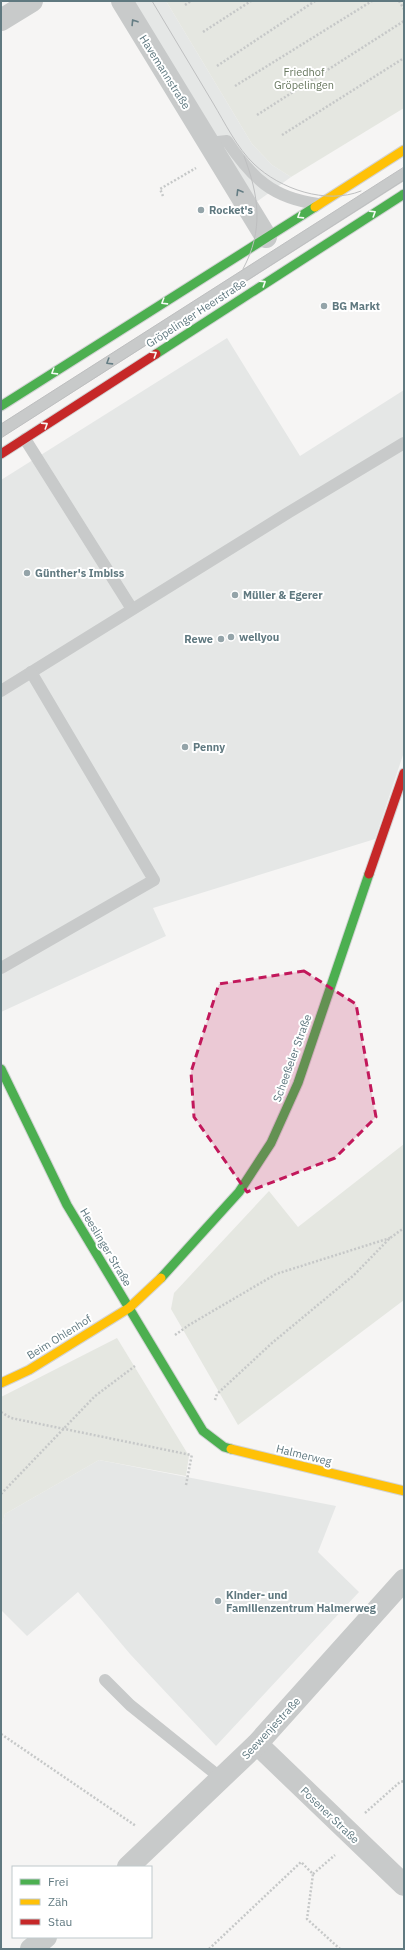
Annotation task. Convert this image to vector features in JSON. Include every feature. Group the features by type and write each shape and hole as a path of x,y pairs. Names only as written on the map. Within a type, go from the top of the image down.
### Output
{"street":[{"path":"1,20 32,1"},
{"name":"Havemannstraße","path":"122,1 266,238"},
{"path":"1,406 404,150"},
{"name":"Gröpelinger Heerstraße","path":"1,454 404,194"},
{"name":"Scheeßeler Straße","path":"129,1308 163,1276 239,1192 271,1143 298,1083 404,773"},
{"name":"Heeslinger Straße","path":"1,1069 67,1205 203,1431"},
{"name":"Beim Ohlenhof","path":"1,1383 29,1370 129,1308"},
{"name":"Halmerweg","path":"203,1431 224,1447 363,1482 404,1490"},
{"name":"Seewenjestraße","path":"129,1866 257,1744 404,1580"},
{"name":"Posener Straße","path":"257,1744 404,1885"},
{"path":"32,1949 45,1938"}],"lane":[{"path":"213,149 227,142 241,162 258,180 278,193 302,202 319,204"},
{"path":"1,431 404,174"},
{"path":"24,439 132,609"},
{"path":"1,691 291,511 404,443"},
{"path":"1,968 154,880 31,672"},
{"path":"105,1680 130,1705 222,1779"}],"path":[{"path":"185,5 191,1"},
{"path":"203,32 251,1"},
{"path":"217,66 315,1"},
{"path":"236,86 372,1"},
{"path":"399,1 404,9"},
{"path":"257,115 404,21"},
{"path":"282,135 404,58"},
{"path":"163,196 160,189 213,149"},
{"path":"203,1431 217,1394 272,1343 354,1275 390,1238 404,1228"},
{"path":"1,1412 11,1418 184,1454 191,1455 224,1447"},
{"path":"1,1734 158,1840"},
{"path":"340,1949 307,1919 313,1874 391,1790 404,1781"},
{"path":"209,1949 300,1862 313,1874"}],"highlighted area":[{"path":"304,971 356,1004 376,1117 335,1158 247,1192 194,1117 191,1072 219,984"}],"shaded area":[{"path":"130,1 166,1 252,144 272,165 291,177 255,203"},
{"path":"227,338 300,456 404,390 404,752 375,839 153,908 166,936 1,1012 1,480"},
{"name":"Kinder- und Familienzentrum Halmerweg","path":"99,1460 336,1506 318,1552 359,1592 216,1746 130,1654 78,1592 27,1636 1,1610 1,1528 5,1514"}],"green space":[{"name":"Friedhof Gröpelingen","path":"166,1 404,1 404,108 291,177 272,165 252,144"},
{"path":"404,1144 404,1300 238,1425 171,1309 174,1293 269,1191 298,1227"},
{"path":"117,1338 189,1456 186,1476 99,1460 5,1514 1,1528 1,1397"}],"tram line":[{"path":"152,1 242,151 254,164 277,181 304,192 333,196 347,195 361,191"},
{"path":"243,269 250,255 254,241 257,213 253,185 244,156"},
{"path":"1,424 404,167"},
{"path":"1,438 404,180"}],"traffic: fast":[{"path":"156,354 404,194"},
{"path":"1,406 315,207"},
{"path":"161,1278 239,1192 271,1143 298,1083 369,874"},
{"path":"1,1069 67,1205 203,1431 224,1447 231,1449"}],"traffic: slow":[{"path":"315,207 404,150"},
{"path":"1,1383 29,1370 129,1308 161,1278"},
{"path":"231,1449 404,1491"}],"traffic: jam":[{"path":"1,454 156,354"},
{"path":"369,874 404,773"}],"place":[{"name":"Rocket's","path":"201,210"},
{"name":"BG Markt","path":"324,306"},
{"name":"Günther's Imbiss","path":"27,573"},
{"name":"Müller & Egerer","path":"235,595"},
{"name":"wellyou","path":"231,637"},
{"name":"Rewe","path":"221,639"},
{"name":"Penny","path":"185,747"},
{"name":"Kinder- und Familienzentrum Halmerweg","path":"218,1601"}]}
